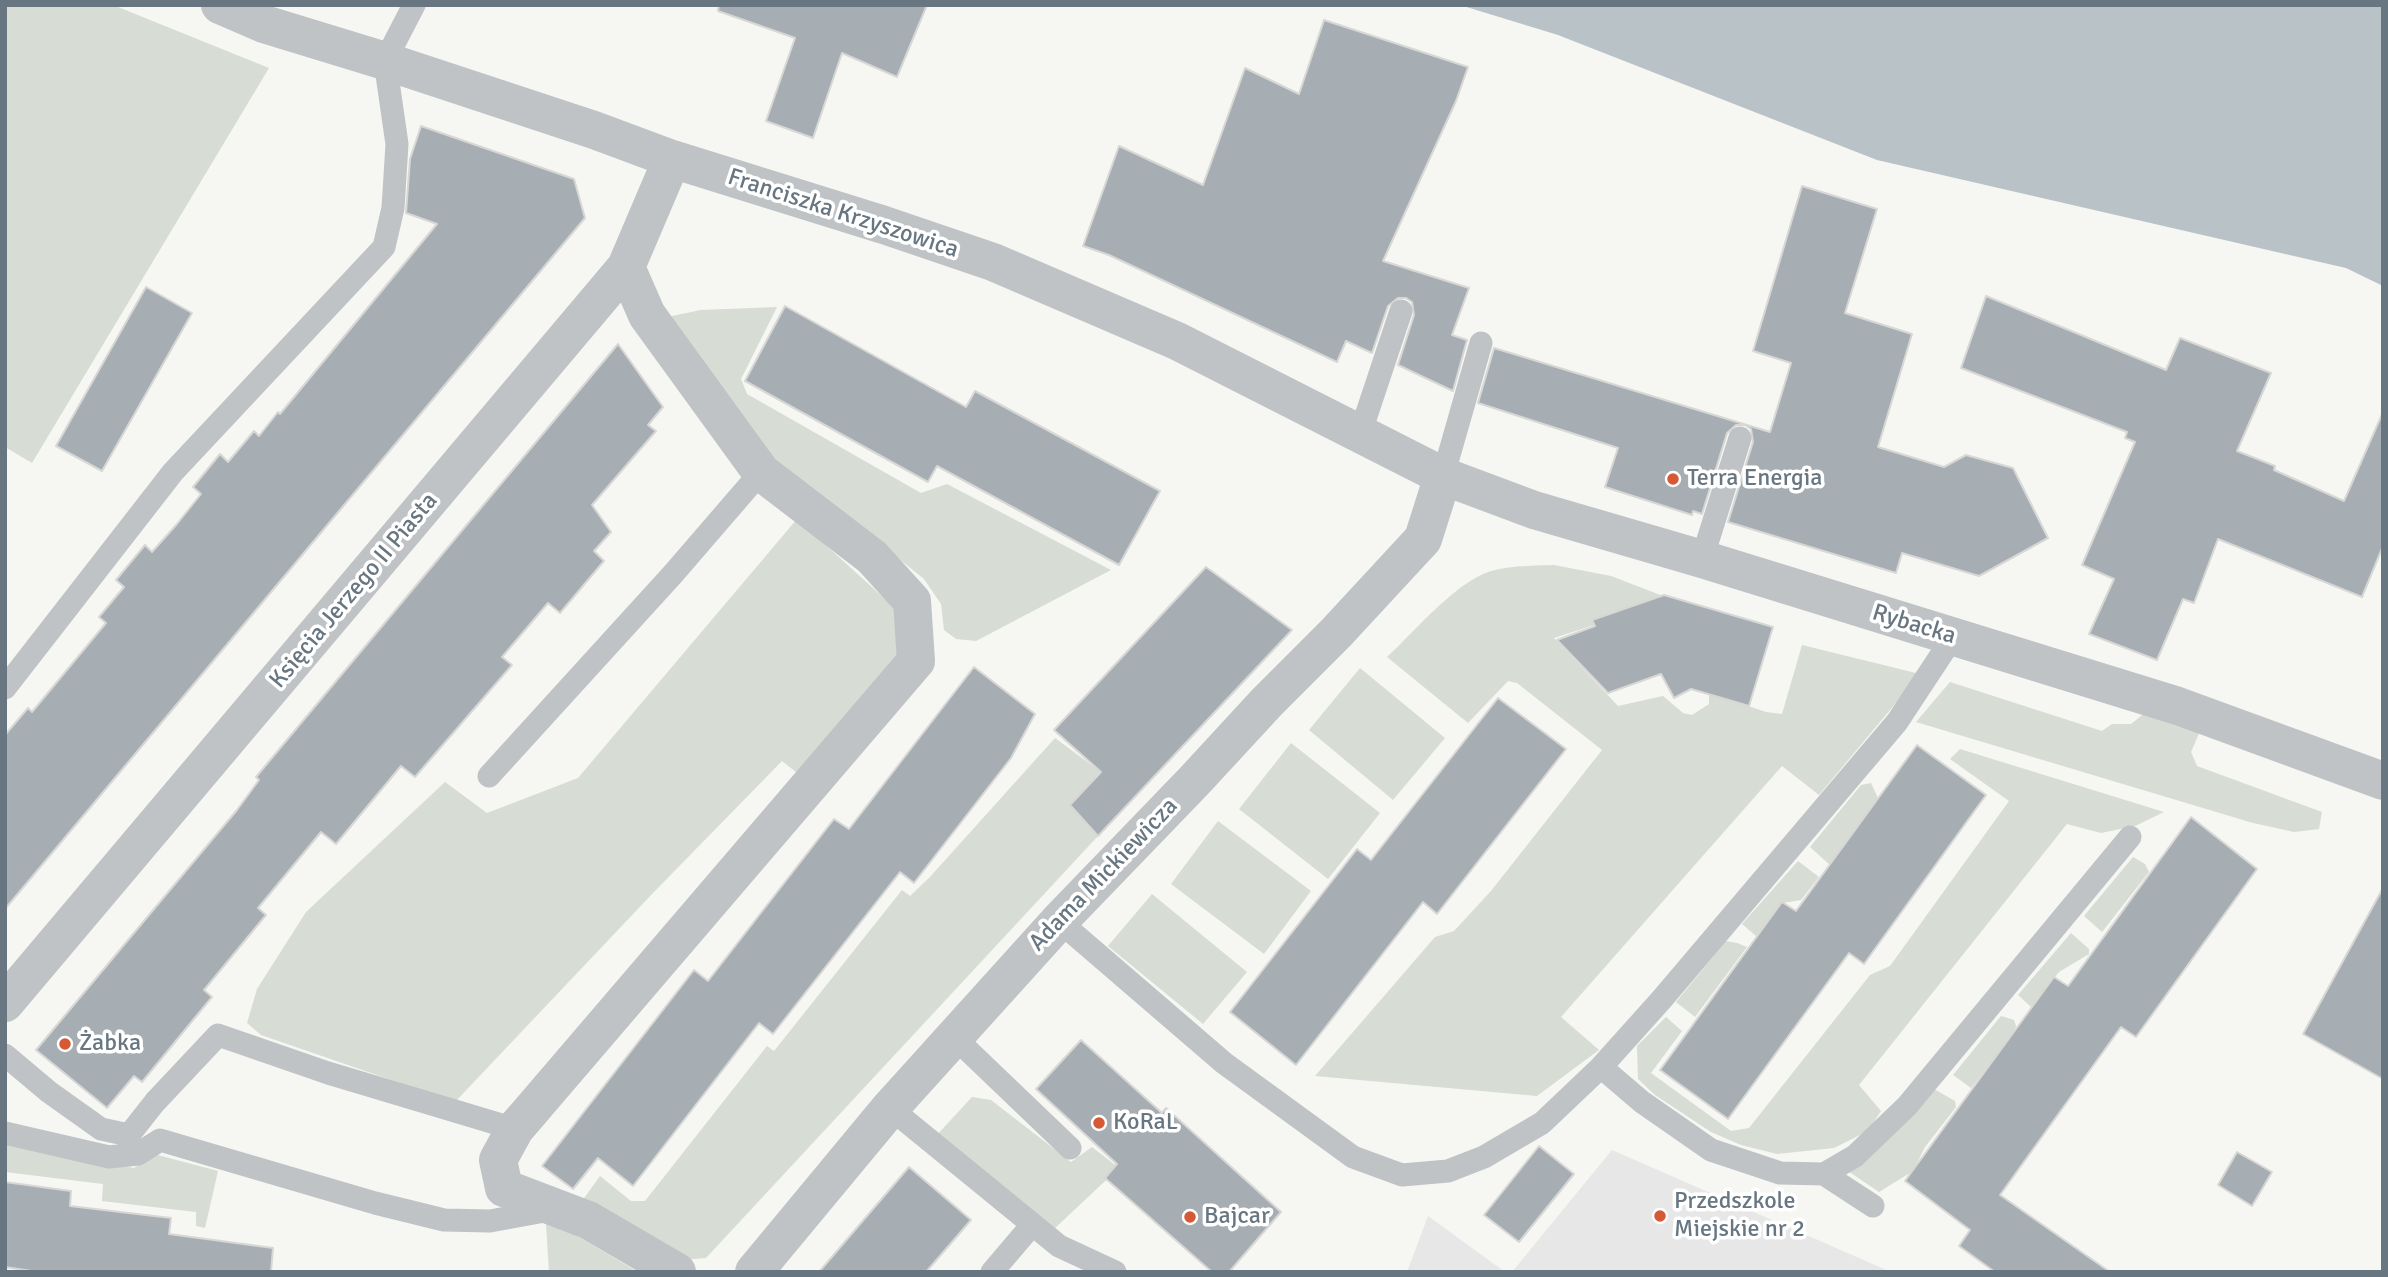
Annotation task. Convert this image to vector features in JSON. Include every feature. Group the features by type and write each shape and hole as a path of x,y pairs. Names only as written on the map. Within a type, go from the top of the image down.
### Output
{"street":[{"name":"Franciszka Krzyszowica","path":"220,5 264,24 385,61 594,130 671,159 993,262 1177,341 1443,477"},
{"name":"Księcia Jerzego II Piasta","path":"5,1003 626,268 671,159"},
{"path":"626,268 648,315 761,472 872,557 912,601 916,661 515,1129 498,1160 504,1188 588,1220 677,1272"},
{"name":"Rybacka","path":"1443,477 1534,510 2178,706 2383,781"},
{"name":"Adama Mickiewicza","path":"754,1272 890,1108 1059,921 1423,539 1443,477"}],"lane":[{"path":"5,688 173,472 384,247 393,208 397,144 385,61 414,5"},
{"path":"1360,434 1401,312"},
{"path":"1443,477 1481,343"},
{"path":"1702,559 1740,438"},
{"path":"489,776 673,574 761,472"},
{"path":"1059,921 1224,1063 1353,1157 1402,1175 1448,1171 1484,1157 1542,1123 1601,1067 1662,999 1896,722 1954,637"},
{"path":"1601,1067 1642,1102 1711,1150 1780,1173 1824,1174 1855,1156 1908,1106 2130,837"},
{"path":"5,1055 101,1129 129,1135 155,1102 218,1035 328,1073 515,1129"},
{"path":"954,1037 1070,1148"},
{"path":"890,1108 1059,1246 1115,1272"},
{"path":"5,1133 109,1157 138,1154 160,1140 375,1203 444,1220 490,1221 558,1208"},
{"path":"1824,1174 1873,1206"},
{"path":"992,1272 1032,1225"}],"shaded area":[{"path":"5,5 113,5 269,68 32,463 5,447"},
{"path":"1460,5 2383,5 2383,286 2346,268 1877,160 1558,35"},
{"path":"777,307 741,379 747,394 921,493 947,484 1111,570 976,641 956,639 944,630 941,604 924,579 754,442 662,318 701,310"},
{"path":"797,519 895,608 904,646 806,780 782,761 455,1102 261,1035 247,1023 257,989 306,912 445,782 487,813 578,778"},
{"path":"1554,565 1611,576 1663,596 1668,601 1554,638 1618,706 1663,696 1683,713 1692,715 1709,704 1709,693 1766,712 1782,714 1802,645 1920,674 1819,795 1782,766 1561,1017 1599,1050 1537,1096 1315,1076 1435,937 1454,931 1491,891 1602,750 1517,683 1508,681 1468,723 1387,657 1445,600 1470,581 1491,571 1509,567"},
{"path":"1360,668 1445,738 1393,800 1309,730"},
{"path":"1950,682 2102,731 2112,724 2131,724 2146,712 2200,731 2191,752 2197,766 2322,812 2319,829 2294,832 2253,823 1916,722"},
{"path":"1055,738 1101,772 1071,804 1098,836 706,1258 683,1260 582,1201 600,1176 631,1201 645,1201 767,1046 774,1051 902,890 910,896 929,878"},
{"path":"1291,743 1380,813 1328,879 1239,809"},
{"path":"1960,749 2164,812 2135,826 2101,833 2067,824 1859,1085 1881,1111 1868,1131 1834,1148 1777,1154 1741,1145 1711,1132 1655,1095 1638,1079 1637,1046 1666,1017 1682,1031 1651,1073 1731,1131 1749,1128 1870,975 1890,966 2009,801 1950,759"},
{"path":"1871,783 1878,798 1830,865 1810,847 1861,785"},
{"path":"1218,821 1311,891 1264,954 1171,884"},
{"path":"2133,857 2145,864 2149,872 2102,932 2084,916"},
{"path":"1798,861 1819,877 1801,900 1783,903 1756,936 1742,924"},
{"path":"1152,894 1247,972 1203,1024 1108,946"},
{"path":"2071,933 2089,949 2089,954 2059,972 2031,1007 2018,995"},
{"path":"1726,941 1747,947 1695,1017 1676,1002"},
{"path":"2001,1016 2014,1020 2016,1026 2013,1035 1971,1088 1953,1075"},
{"path":"1934,1089 1955,1101 1956,1107 1925,1147 1913,1171 1879,1192 1848,1171"},
{"path":"972,1097 991,1100 1071,1162 1092,1147 1119,1168 1054,1229 936,1136"},
{"path":"5,1143 134,1168 154,1154 218,1171 205,1228 196,1226 196,1212 102,1201 103,1184 5,1172"},
{"name":"Przedszkole Miejskie nr 2","path":"1612,1150 1891,1272 1512,1272"},
{"path":"1428,1216 1505,1272 1407,1272"},
{"path":"546,1224 564,1228 638,1272 549,1272"}],"building":[{"path":"719,5 927,5 897,77 842,53 813,138 766,121 795,38 718,11"},
{"path":"1324,20 1468,67 1456,101 1383,261 1469,288 1452,335 1467,340 1453,391 1398,365 1414,315 1412,302 1406,298 1398,298 1388,306 1372,353 1346,341 1337,362 1109,255 1083,246 1119,146 1203,185 1245,68 1299,94"},
{"path":"421,126 574,179 585,218 5,909 5,735 28,708 32,712 106,623 99,617 124,587 116,580 145,545 152,552 177,524 201,494 193,487 220,454 228,462 254,431 259,436 278,412 280,414 437,224 406,213 410,159"},
{"path":"1802,186 1877,209 1845,313 1912,334 1878,447 1944,467 1966,455 2013,468 2048,538 1979,576 1902,553 1896,573 1728,522 1753,442 1751,429 1745,425 1736,425 1727,433 1702,514 1693,511 1692,515 1605,487 1618,448 1478,403 1494,348 1770,432 1791,363 1753,351"},
{"path":"146,287 192,313 102,471 56,446"},
{"path":"1986,296 2166,370 2180,338 2271,373 2237,451 2275,466 2274,470 2344,501 2383,412 2383,546 2362,597 2218,539 2194,603 2183,599 2157,660 2089,634 2114,579 2082,565 2135,442 2125,438 2127,432 1961,368"},
{"path":"785,306 966,407 975,391 1160,491 1119,565 937,466 928,482 745,381"},
{"path":"618,344 663,407 648,425 656,431 592,505 611,532 594,551 604,561 560,613 548,603 502,657 512,665 415,777 401,766 336,844 321,832 258,908 266,915 204,990 212,997 142,1082 134,1076 107,1108 36,1050 237,810 259,780 256,777"},
{"path":"1206,567 1292,630 1098,836 1070,805 1101,772 1054,730"},
{"path":"1664,595 1773,627 1749,706 1691,689 1674,698 1661,674 1608,693 1557,640 1595,626 1592,620"},
{"path":"974,667 1035,714 1011,758 914,883 900,872 773,1034 759,1023 633,1186 598,1158 573,1189 542,1166 694,970 708,981 834,819 849,829"},
{"path":"1498,698 1566,749 1437,914 1423,902 1296,1065 1230,1012 1357,849 1371,860"},
{"path":"1917,745 1986,795 1864,964 1849,953 1728,1119 1660,1070 1782,902 1796,911"},
{"path":"2191,817 2257,869 2136,1037 2121,1027 2000,1195 2110,1272 1995,1272 1959,1246 1970,1230 1905,1181 2054,977 2068,986"},
{"path":"2383,888 2383,1079 2303,1034"},
{"path":"1081,1040 1162,1113 1166,1108 1281,1212 1229,1272 1212,1272 1105,1178 1117,1164 1036,1089"},
{"path":"1539,1146 1574,1174 1519,1242 1484,1215"},
{"path":"2237,1152 2272,1172 2252,1206 2218,1185"},
{"path":"909,1167 971,1220 926,1272 819,1272"},
{"path":"5,1182 71,1191 70,1206 171,1218 169,1234 273,1248 271,1272 38,1272 5,1267"}],"place":[{"name":"Terra Energia","path":"1673,479"},
{"name":"Żabka","path":"65,1044"},
{"name":"KoRaL","path":"1099,1123"},
{"name":"Przedszkole Miejskie nr 2","path":"1660,1216"},
{"name":"Bajcar","path":"1190,1217"}]}
